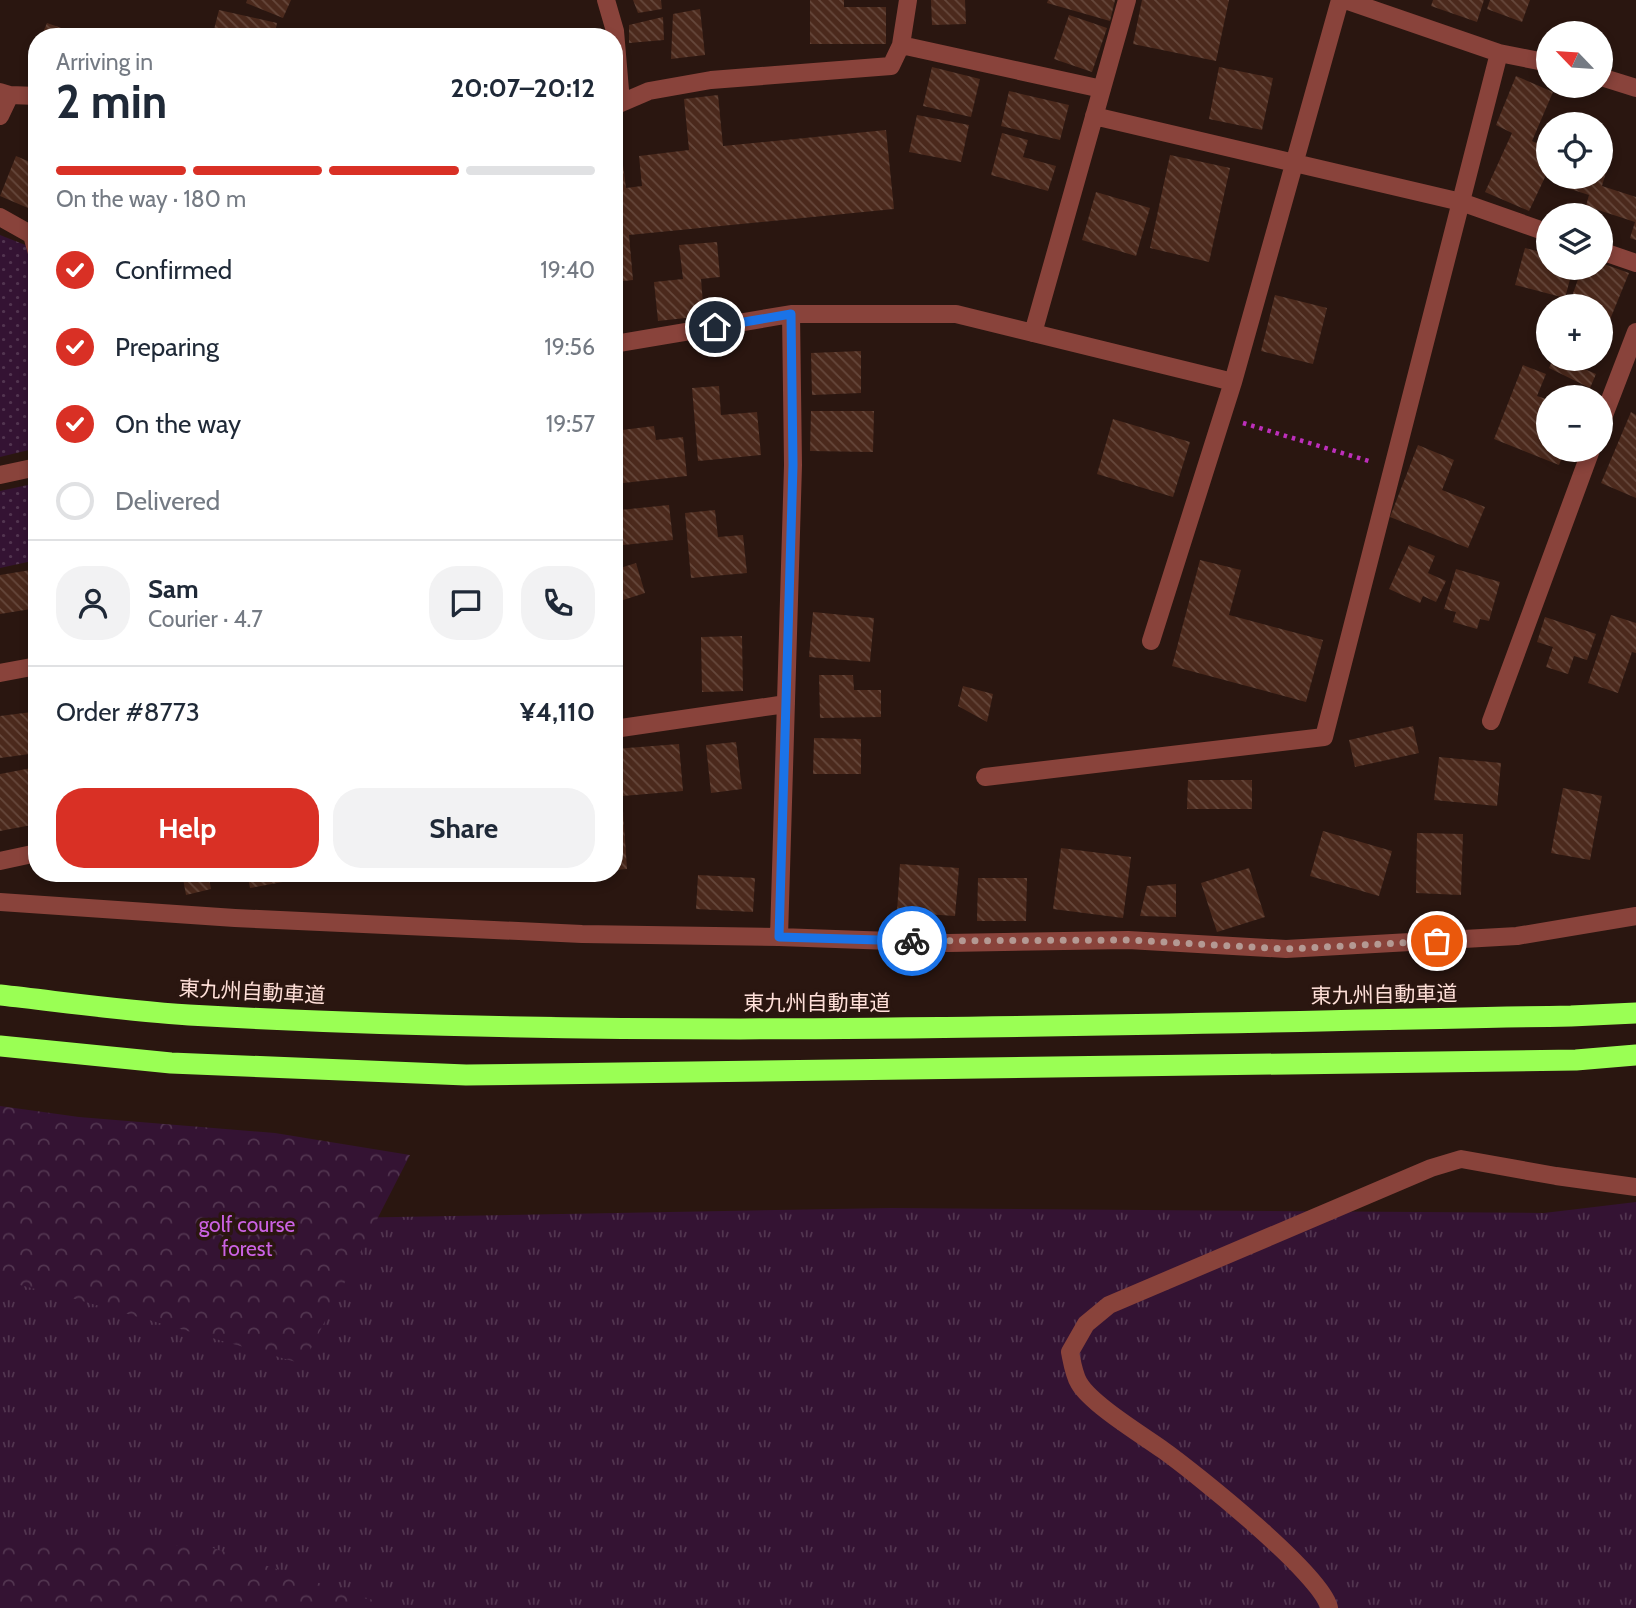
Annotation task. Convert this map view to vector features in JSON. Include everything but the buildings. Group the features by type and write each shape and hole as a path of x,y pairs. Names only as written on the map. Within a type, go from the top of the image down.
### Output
{"highway":[{"name":"東九州自動車道","path":"0,995 184,1015 485,1026 803,1028 1557,1017 1636,1013"},
{"path":"0,1046 171,1063 466,1075 1576,1060 1636,1055"}],"street":[{"path":"606,0 614,28"},
{"path":"623,102 649,91 711,80 891,66 901,45 908,0"},
{"path":"1033,333 1127,0"},
{"path":"1151,641 1233,382 1343,0 1499,53 1536,60"},
{"path":"901,45 1102,89"},
{"path":"985,777 1324,737 1499,53"},
{"path":"1614,81 1636,88"},
{"path":"0,117 5,94 28,95"},
{"path":"1094,116 1461,202 1536,228"},
{"path":"0,217 28,233"},
{"path":"1613,255 1636,264"},
{"path":"623,342 791,314 956,314 1233,382"},
{"path":"779,937 793,465 791,314"},
{"path":"1613,392 1636,332"},
{"path":"1491,721 1587,462"},
{"path":"0,475 28,469"},
{"path":"0,673 28,668"},
{"path":"623,728 786,704"},
{"path":"0,861 28,855"},
{"path":"0,902 396,926 582,934 948,943 1128,940 1286,949 1517,936 1636,916"},
{"path":"1329,1608 1328,1600 1313,1578 1199,1475 1103,1408 1079,1384 1070,1352 1086,1324 1109,1305 1431,1168 1461,1159 1636,1187"}],"path":[{"path":"1222,417 1392,468"}],"green space":[{"path":"0,235 28,246 28,450 0,457"},
{"path":"28,485 28,562 0,568 0,491"},
{"name":"golf course forest","path":"0,1106 79,1117 275,1133 410,1155 303,1364 0,1280"},
{"path":"1636,1202 1636,1608 0,1608 0,1206 60,1223 891,1208 1544,1213"},
{"path":"0,1540 207,1546 394,1608 0,1608"}],"way so far":[{"path":"912,941 948,943 1128,940 1286,949 1437,941"}],"route":[{"path":"715,327 791,314 793,465 779,937 912,941"}]}
